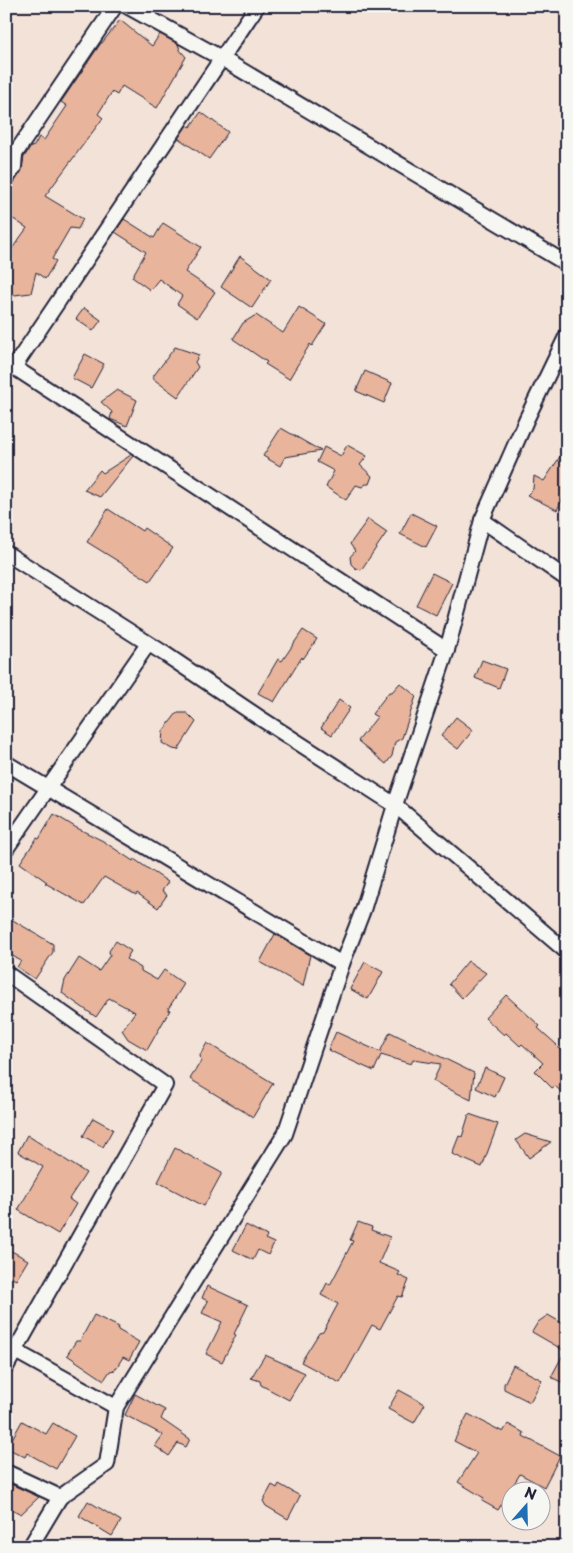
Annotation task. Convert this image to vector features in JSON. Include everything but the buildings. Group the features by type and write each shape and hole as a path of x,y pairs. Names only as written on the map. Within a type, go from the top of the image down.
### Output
{"street":[{"path":"6,179 14,167 11,152 115,6"},
{"path":"128,6 221,58 567,264"},
{"path":"257,6 10,364 447,650"},
{"path":"30,1547 60,1497 107,1464 116,1407 285,1134 342,964 363,910 395,805 447,650 482,520 527,418 567,335"},
{"path":"482,520 567,580"},
{"path":"6,553 395,805 567,952"},
{"path":"6,849 148,644"},
{"path":"6,763 342,964"},
{"path":"6,972 165,1085 11,1349 6,1367"},
{"path":"11,1349 116,1407"},
{"path":"6,1472 60,1497"}]}
